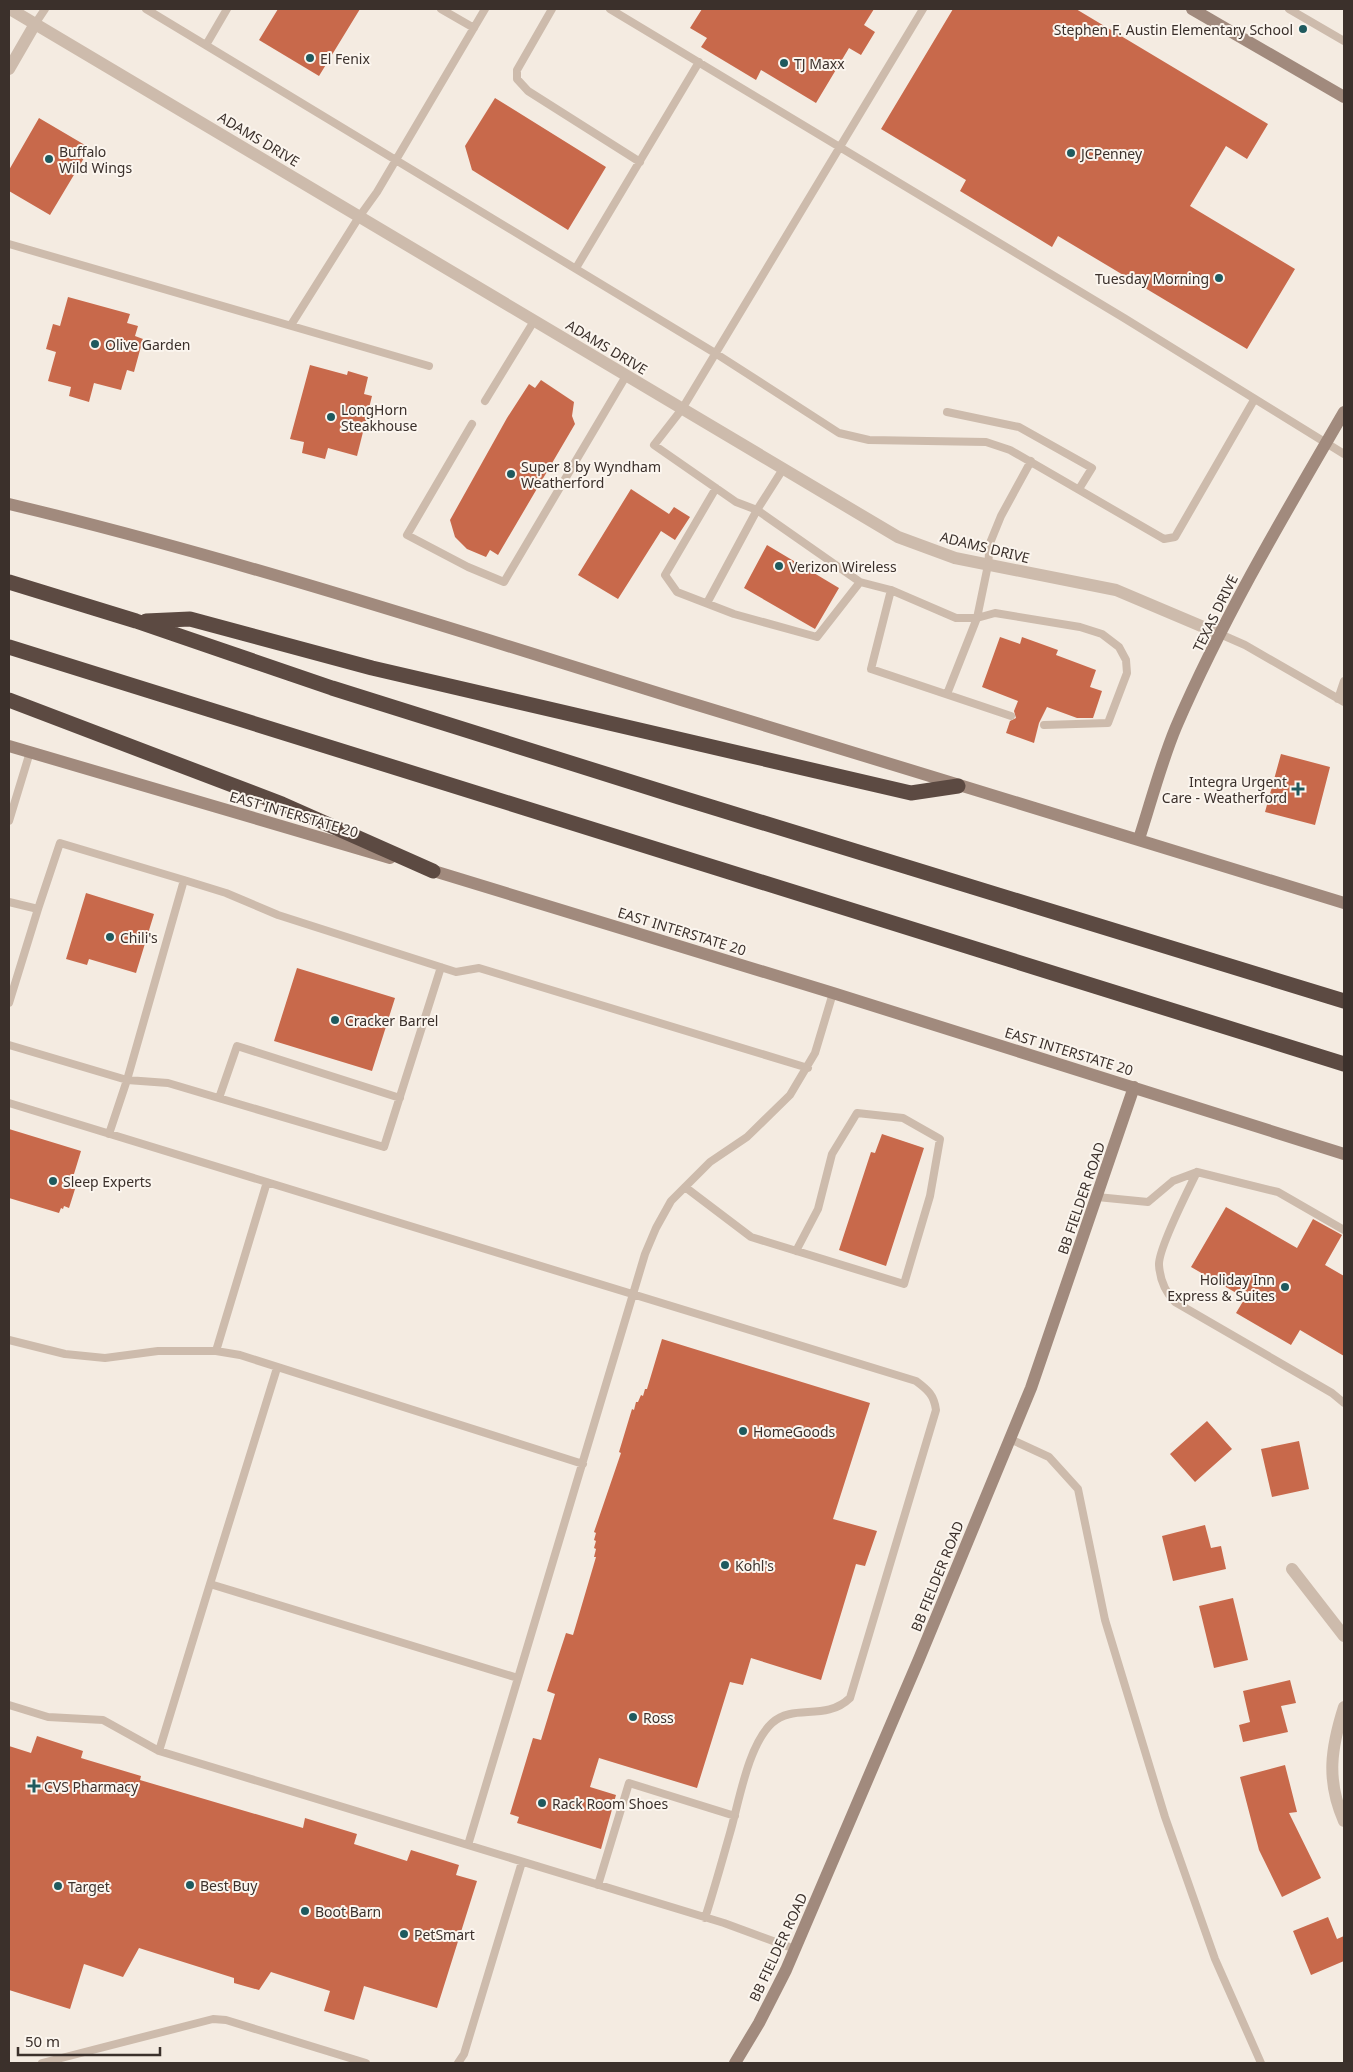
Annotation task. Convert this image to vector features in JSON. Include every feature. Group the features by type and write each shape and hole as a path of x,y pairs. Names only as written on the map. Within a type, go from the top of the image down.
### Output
{"highway":[{"path":"9,582 136,621 332,688 1344,1001"},
{"path":"136,621 190,620 372,668 911,793 958,786"},
{"path":"9,647 1344,1064"},
{"path":"9,700 282,804 433,870"}],"main road":[{"path":"1192,9 1344,97"},
{"name":"TEXAS DRIVE","path":"1139,839 1176,728 1220,634 1245,586 1344,412"},
{"path":"9,504 96,525 316,586 958,786 1139,839 1344,903"},
{"name":"EAST INTERSTATE 20","path":"9,746 433,870 833,992 1344,1154"},
{"name":"BB FIELDER ROAD","path":"735,2063 759,2023 795,1949 919,1659 1010,1439 1054,1326 1134,1086"}],"street":[{"name":"ADAMS DRIVE","path":"10,9 898,537 954,558 1116,590 1220,634"},
{"path":"9,69 36,24"},
{"path":"1292,1568 1344,1636"},
{"path":"1344,1707 1334,1740 1331,1780 1344,1822"}],"lane":[{"path":"36,24 45,9"},
{"path":"146,9 715,353 839,433 869,440 986,442 1010,450 1032,461 1164,539 1175,537 1254,400"},
{"path":"206,45 228,9"},
{"path":"441,9 474,28"},
{"path":"291,325 359,217 377,192 486,9"},
{"path":"552,9 517,70 517,79 528,91 640,162"},
{"path":"610,9 1344,454"},
{"path":"924,9 682,409 654,445 736,502 757,510 860,582 891,590 956,618 977,618 995,613 1080,627 1102,634 1119,647 1126,660 1127,673 1108,723 1044,725"},
{"path":"1289,9 1344,40"},
{"path":"576,268 699,62"},
{"path":"9,244 429,366"},
{"path":"485,401 534,321"},
{"path":"472,424 407,535 468,567 504,582 626,376"},
{"path":"947,412 1019,427 1092,468 1079,489"},
{"path":"947,694 977,618 988,565 990,544 1001,516 1032,461"},
{"path":"707,603 757,510 783,469"},
{"path":"716,488 665,575 677,592 734,614 817,637 860,582"},
{"path":"891,590 870,669 1010,716"},
{"path":"1220,634 1245,645 1341,701 1344,681"},
{"path":"9,821 30,752"},
{"path":"9,1003 60,843 226,893 278,915 456,972 479,968 808,1068"},
{"path":"110,1134 184,880"},
{"path":"9,902 38,909"},
{"path":"9,1045 127,1080 168,1083 384,1147 441,967"},
{"path":"468,1845 582,1464 656,1228 671,1201 710,1162 747,1137 770,1117 790,1095 808,1068 823,1032 833,992"},
{"path":"219,1098 237,1046 400,1098"},
{"path":"9,1103 916,1381 930,1390 935,1400 936,1410 850,1698 841,1706 831,1710 789,1714 773,1722 757,1746 705,1918"},
{"path":"685,1187 751,1237 796,1251 904,1284 930,1196 940,1139 903,1118 857,1113 832,1154 818,1209 796,1251"},
{"path":"1097,1197 1148,1202 1174,1181 1197,1172 1278,1192 1344,1230"},
{"path":"1197,1172 1182,1200 1159,1263 1165,1292 1176,1302 1332,1393 1344,1403"},
{"path":"216,1351 267,1182"},
{"path":"9,1340 65,1354 105,1358 158,1350 216,1351 240,1356 582,1464"},
{"path":"159,1751 277,1368"},
{"path":"1010,1439 1049,1458 1078,1490 1105,1620 1165,1817 1215,1959 1261,2063"},
{"path":"210,1584 518,1678"},
{"path":"9,1705 48,1717 103,1720 159,1751 705,1918 795,1949"},
{"path":"598,1885 629,1783 735,1816"},
{"path":"458,2063 464,2054 522,1862"},
{"path":"42,2063 213,2019 226,2020 366,2063"}],"building":[{"name":"El Fenix","path":"278,9 360,9 319,76 259,40"},
{"name":"TJ Maxx","path":"702,9 874,9 864,25 875,32 861,55 849,48 816,103 761,70 756,80 701,47 707,38 690,28"},
{"name":"JCPenney","path":"953,9 1076,9 1268,124 1247,159 1226,146 1190,206 1295,269 1247,349 1058,236 1052,247 960,191 966,180 881,129"},
{"path":"495,98 606,167 568,230 472,170 465,146"},
{"name":"Buffalo Wild Wings","path":"39,118 90,148 50,215 9,191 9,170"},
{"name":"Olive Garden","path":"68,297 130,314 127,323 138,326 135,336 143,339 134,372 127,370 121,390 94,383 89,402 69,396 71,387 48,381 56,352 46,349 53,324 60,326"},
{"name":"LongHorn Steakhouse","path":"310,365 347,375 348,371 368,377 364,394 372,396 357,456 328,448 325,459 302,453 304,442 290,439"},
{"name":"Super 8 by Wyndham Weatherford","path":"541,380 574,402 572,416 575,424 498,555 490,550 486,557 467,549 455,537 450,520 507,418 529,384 535,388"},
{"path":"631,489 669,514 674,507 690,517 675,540 661,531 618,599 578,575"},
{"name":"Verizon Wireless","path":"767,545 839,588 815,629 744,588"},
{"path":"1000,637 1020,644 1022,637 1058,650 1056,655 1096,670 1090,687 1102,691 1093,718 1077,718 1047,707 1039,723 1034,743 1006,733 1010,721 1016,718 1014,711 1018,701 982,687"},
{"name":"Integra Urgent Care - Weatherford","path":"1281,754 1330,767 1315,825 1265,812"},
{"name":"Chili's","path":"86,893 154,914 136,973 89,959 87,965 66,959"},
{"name":"Cracker Barrel","path":"297,968 395,998 372,1071 274,1041"},
{"path":"9,1129 81,1151 70,1187 75,1189 69,1208 64,1206 59,1213 9,1198"},
{"path":"882,1134 924,1148 886,1266 839,1250 871,1152 875,1153"},
{"name":"Holiday Inn Express & Suites","path":"1226,1207 1297,1248 1313,1219 1342,1235 1325,1265 1344,1276 1344,1356 1300,1330 1291,1345 1236,1313 1245,1298 1191,1267"},
{"path":"662,1339 870,1403 833,1519 877,1531 865,1566 856,1564 821,1680 751,1658 743,1685 730,1682 697,1788 599,1758 590,1787 616,1795 601,1849 517,1823 519,1817 510,1814 533,1738 541,1740 555,1694 547,1691 566,1633 573,1635 596,1557 594,1557 596,1533 594,1532 621,1453 619,1452 632,1409 634,1410 636,1402 638,1402 641,1395 643,1396 645,1389 647,1389"},
{"path":"1207,1421 1232,1449 1195,1482 1170,1454"},
{"path":"1299,1441 1309,1489 1272,1497 1261,1449"},
{"path":"1205,1525 1211,1548 1221,1546 1226,1569 1173,1581 1162,1536"},
{"path":"1233,1598 1248,1660 1214,1668 1199,1606"},
{"path":"1290,1680 1296,1703 1281,1706 1288,1732 1243,1742 1239,1725 1250,1722 1243,1691"},
{"path":"37,1736 83,1751 81,1758 141,1776 140,1780 303,1828 305,1818 357,1834 354,1844 407,1861 411,1850 459,1865 456,1875 477,1881 437,2008 364,1986 354,2020 324,2011 330,1991 271,1972 259,1990 234,1983 234,1978 139,1948 123,1977 84,1964 70,2009 9,1990 9,1746 31,1753"},
{"path":"1285,1765 1297,1812 1289,1813 1321,1878 1282,1897 1259,1850 1240,1777"},
{"path":"1328,1917 1337,1939 1344,1936 1344,1961 1311,1975 1293,1931"}],"place":[{"name":"Stephen F. Austin Elementary School","path":"1303,29"},
{"name":"El Fenix","path":"310,58"},
{"name":"TJ Maxx","path":"784,63"},
{"name":"JCPenney","path":"1071,153"},
{"name":"Buffalo Wild Wings","path":"49,159"},
{"name":"Tuesday Morning","path":"1219,278"},
{"name":"Olive Garden","path":"95,344"},
{"name":"LongHorn Steakhouse","path":"331,417"},
{"name":"Super 8 by Wyndham Weatherford","path":"511,474"},
{"name":"Verizon Wireless","path":"779,566"},
{"name":"Integra Urgent Care - Weatherford","path":"1298,789"},
{"name":"Chili's","path":"110,937"},
{"name":"Cracker Barrel","path":"335,1020"},
{"name":"Sleep Experts","path":"53,1181"},
{"name":"Holiday Inn Express & Suites","path":"1285,1287"},
{"name":"HomeGoods","path":"743,1431"},
{"name":"Kohl's","path":"725,1565"},
{"name":"Ross","path":"633,1717"},
{"name":"CVS Pharmacy","path":"34,1786"},
{"name":"Rack Room Shoes","path":"542,1803"},
{"name":"Best Buy","path":"190,1885"},
{"name":"Target","path":"58,1886"},
{"name":"Boot Barn","path":"305,1911"},
{"name":"PetSmart","path":"404,1934"}]}
